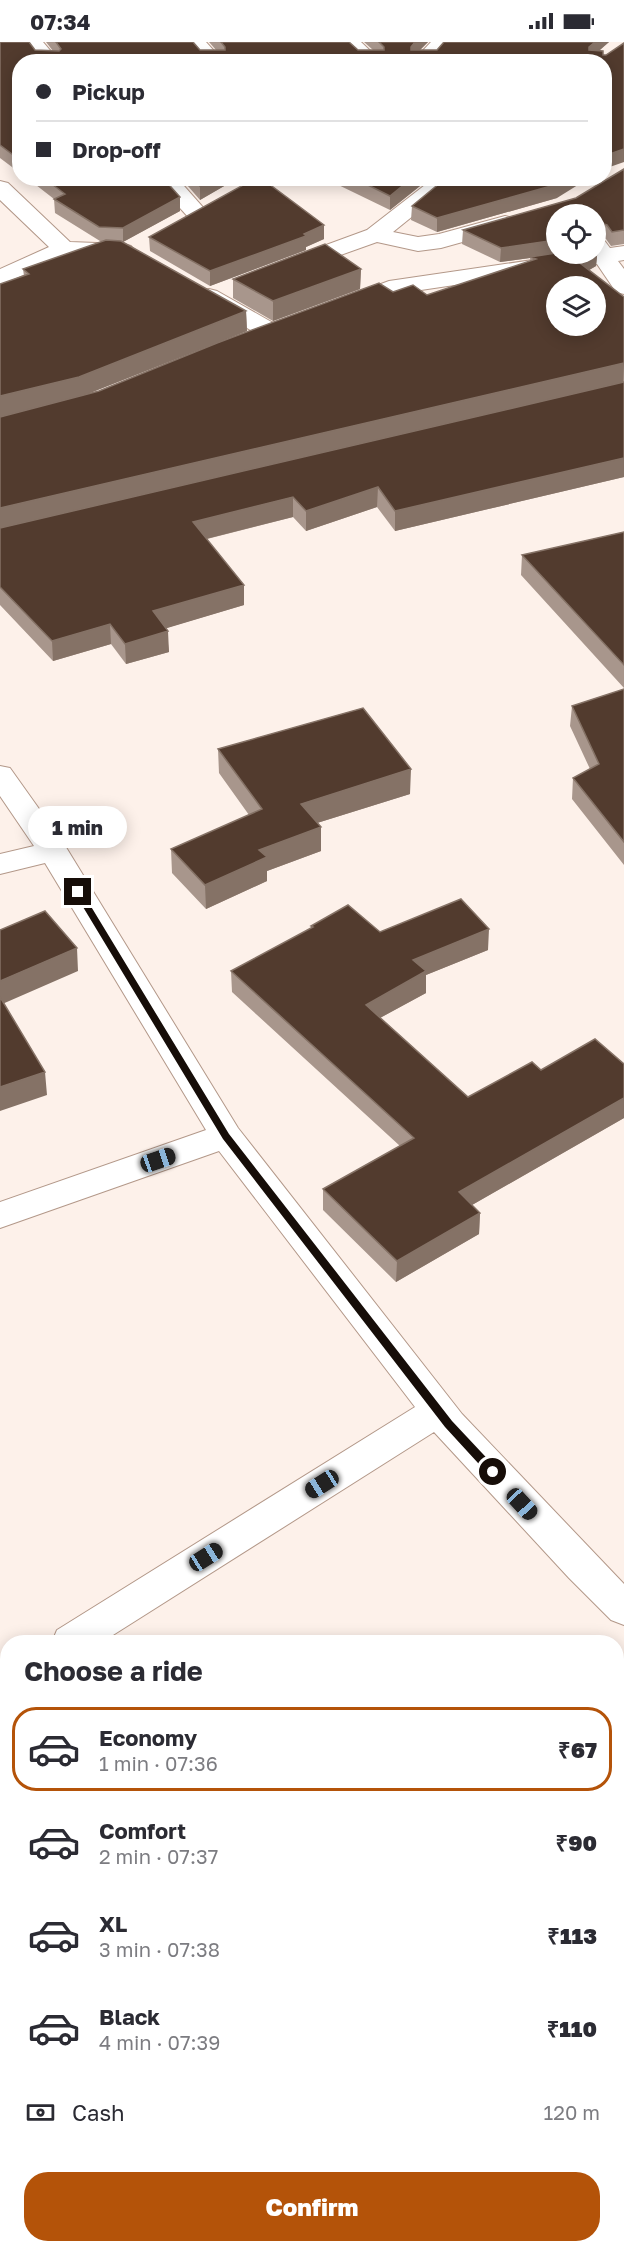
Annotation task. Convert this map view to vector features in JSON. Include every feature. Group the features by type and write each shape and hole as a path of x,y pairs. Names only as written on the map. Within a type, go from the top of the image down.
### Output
{"street":[{"path":"32,42 43,54"},
{"path":"194,42 206,54"},
{"path":"348,42 362,54"},
{"path":"430,54 443,42"},
{"path":"168,186 187,219 217,202"},
{"path":"273,273 375,235 439,186"},
{"path":"0,188 64,249"},
{"path":"375,235 418,244 441,241 521,219"},
{"path":"0,278 64,249 138,250"},
{"path":"326,313 389,288 608,252 624,286"},
{"path":"189,285 284,329 240,345"},
{"path":"210,296 242,285"},
{"path":"0,775 53,851 226,1136 438,1411 624,1609"},
{"path":"0,864 53,851"},
{"path":"0,1215 226,1136"},
{"path":"82,1635 438,1411"}],"building":[{"path":"0,42 29,42 35,50 59,51 61,49 56,42 193,42 200,50 225,50 221,42 349,42 358,50 384,50 379,42 415,42 411,50 437,50 444,42 595,42 589,50 603,51 603,54 12,54 12,154 0,145"},
{"path":"624,43 624,149 612,153 612,54 608,54"},
{"path":"624,169 624,230 612,232 606,225 606,204 555,204 576,198 596,186 612,186 612,176"},
{"path":"54,186 170,186 180,197 123,228 99,227 54,199 65,194"},
{"path":"241,186 272,186 324,225 304,234 306,236 210,271 149,237"},
{"path":"370,186 402,186 390,196"},
{"path":"436,186 551,186 437,218 412,206"},
{"path":"546,206 546,241 501,248 463,230"},
{"path":"106,240 121,241 246,311 79,377 0,396 0,284 29,274 23,269"},
{"path":"325,244 361,269 273,301 233,279"},
{"path":"546,255 546,264 581,264 597,276 546,276 546,336 606,336 606,283 624,297 624,363 0,508 0,417 99,391 217,343 379,283 393,292 413,285 427,295 536,259 530,257"},
{"path":"624,382 624,458 395,511 378,487 306,511 293,497 193,522 244,585 153,611 168,631 125,644 110,624 52,641 0,587 0,528"},
{"path":"624,532 624,665 522,555"},
{"path":"624,689 624,842 573,778 599,764 572,706"},
{"path":"363,708 411,769 301,804 321,827 259,850 267,857 205,885 171,849 262,809 218,749"},
{"path":"461,899 489,929 413,960 426,971 366,1005 468,1097 532,1062 541,1070 595,1039 624,1064 624,1098 459,1192 480,1213 397,1261 323,1189 414,1138 231,971 313,927 311,926 348,905 380,932"},
{"path":"45,911 77,948 0,981 0,930"},
{"path":"0,997 45,1072 0,1087"}],"route":[{"path":"78,892 226,1136 448,1424 493,1472"}]}
